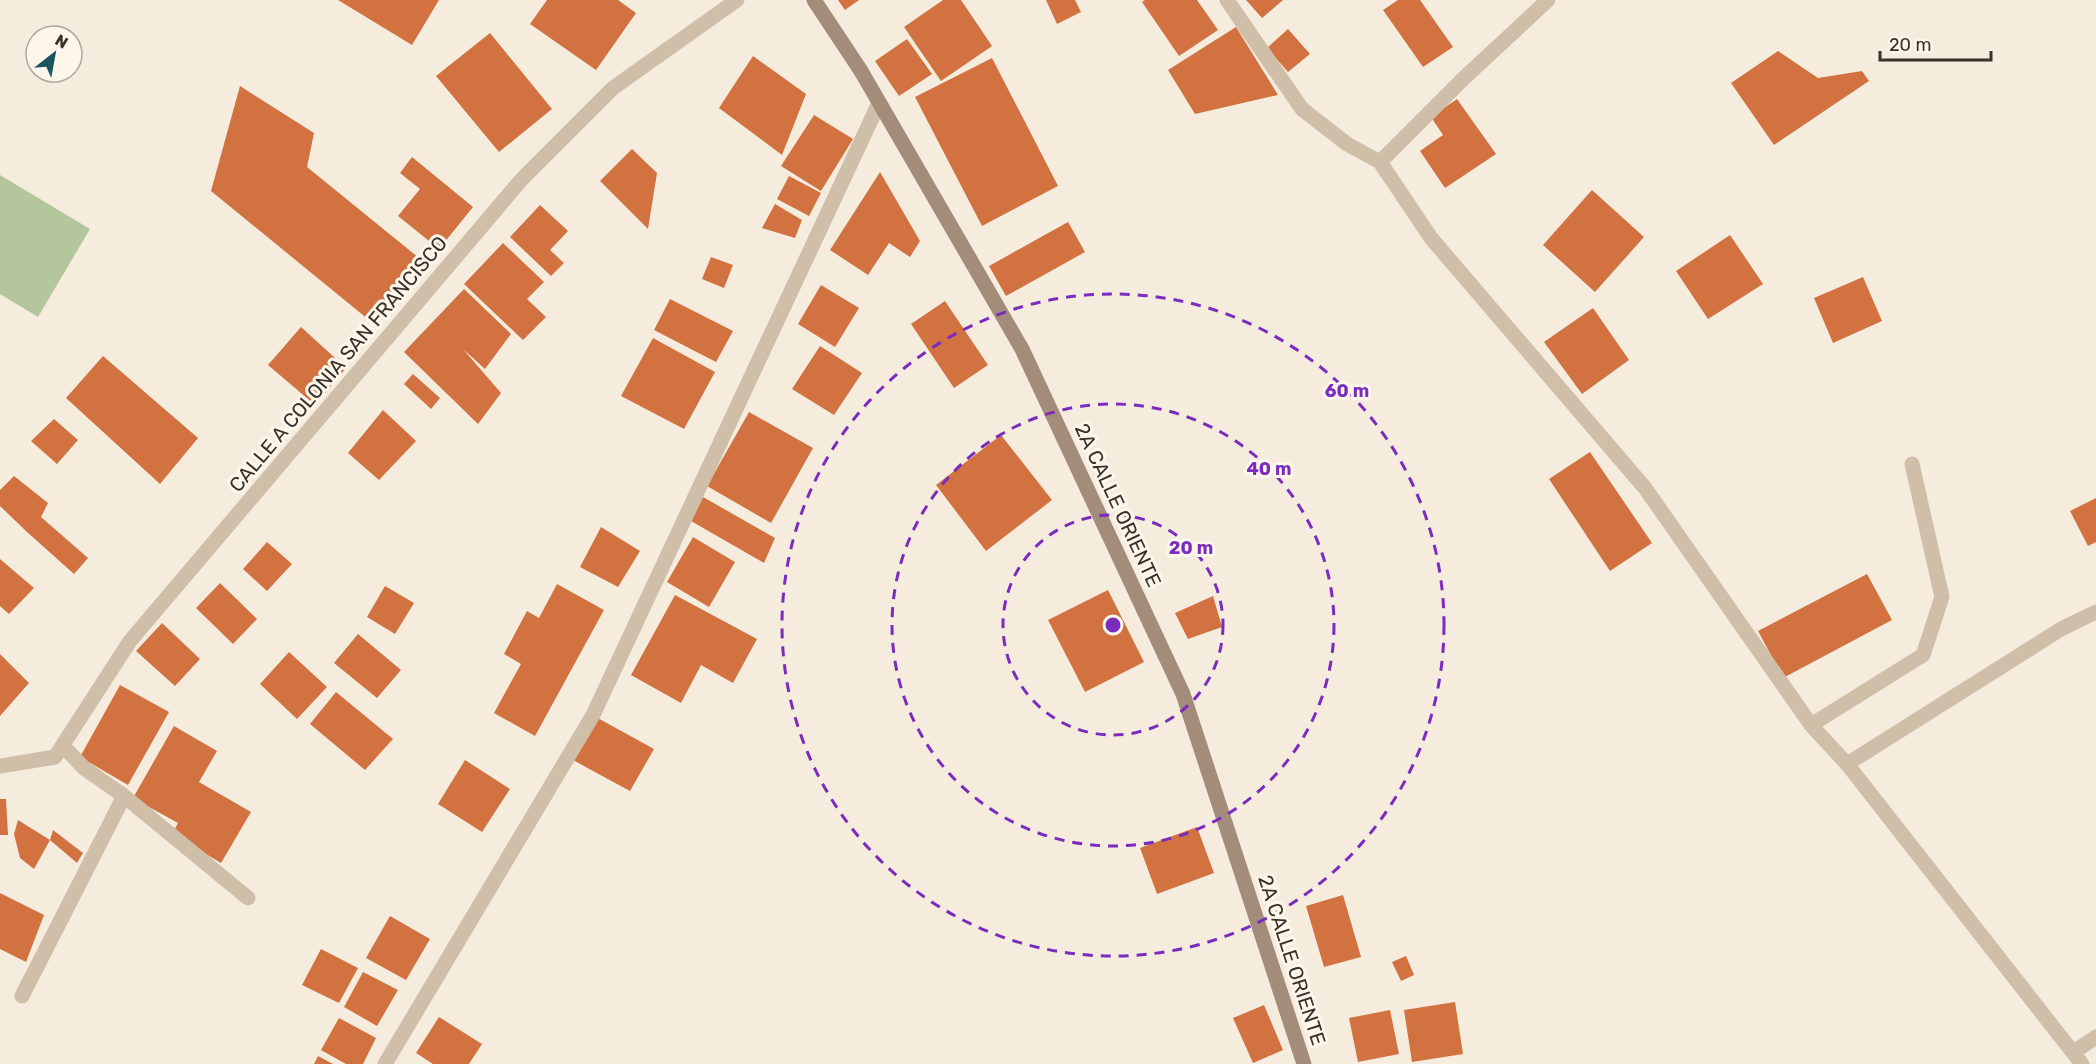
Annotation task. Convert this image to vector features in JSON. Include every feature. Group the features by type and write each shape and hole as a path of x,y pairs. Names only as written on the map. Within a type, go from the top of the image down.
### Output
{"street":[{"name":"CALLE A COLONIA SAN FRANCISCO","path":"0,766 55,758 130,641 522,179 613,88 737,0"},
{"name":"2A CALLE ORIENTE","path":"814,0 861,71 1022,349 1183,694 1304,1064"},
{"path":"1227,0 1302,109 1347,144 1380,162 1431,238 1646,488 1811,725 1847,764 2078,1058 2096,1037"},
{"path":"1380,162 1464,78 1548,0"},
{"path":"386,1064 593,715 879,103"},
{"path":"1811,725 1923,655 1942,597 1912,464"},
{"path":"1847,764 2061,629 2096,612"},
{"path":"63,746 84,768 124,796 248,898"},
{"path":"22,996 124,796"}],"green space":[{"path":"0,175 90,229 38,317 0,294"}],"building":[{"path":"338,0 439,0 412,45"},
{"path":"547,0 618,0 636,13 596,70 530,24"},
{"path":"838,0 859,0 845,10"},
{"path":"943,0 961,0 992,46 941,81 904,27"},
{"path":"1046,0 1075,0 1081,12 1057,24"},
{"path":"1145,0 1197,0 1218,30 1179,56 1142,2"},
{"path":"1246,0 1283,0 1262,18"},
{"path":"1398,0 1420,0 1453,47 1423,67 1383,10"},
{"path":"1236,27 1278,95 1195,114 1168,70"},
{"path":"1288,29 1310,54 1288,72 1267,48"},
{"path":"490,33 552,109 499,152 436,76"},
{"path":"907,39 932,74 899,96 875,61"},
{"path":"1778,51 1818,78 1862,71 1869,81 1774,145 1731,83"},
{"path":"753,56 806,94 782,155 719,108"},
{"path":"992,58 1058,186 982,226 915,97"},
{"path":"240,86 314,133 307,167 419,258 369,320 211,191"},
{"path":"1457,99 1496,154 1445,188 1420,151 1443,135 1431,117"},
{"path":"814,115 853,139 821,191 781,166"},
{"path":"632,149 657,173 648,229 600,181"},
{"path":"412,157 473,207 439,249 398,216 420,189 400,173"},
{"path":"880,172 920,241 910,257 889,243 868,275 830,250"},
{"path":"789,176 821,193 809,216 777,199"},
{"path":"1592,190 1644,237 1595,292 1543,245"},
{"path":"775,204 802,220 795,238 762,228"},
{"path":"540,205 568,231 550,250 564,263 551,276 510,237"},
{"path":"1068,222 1085,252 1006,296 989,266"},
{"path":"1730,235 1763,284 1708,319 1676,271"},
{"path":"503,243 544,282 527,299 546,317 523,340 464,284"},
{"path":"711,257 733,265 724,288 702,279"},
{"path":"1863,277 1882,321 1833,343 1814,298"},
{"path":"821,285 859,308 835,347 798,324"},
{"path":"464,289 511,334 485,369 463,349 501,393 478,424 404,352"},
{"path":"670,299 733,331 716,362 654,330"},
{"path":"945,301 988,365 954,388 911,324"},
{"path":"1593,308 1629,360 1582,394 1544,342"},
{"path":"301,327 346,368 315,405 268,365"},
{"path":"653,338 715,372 684,429 621,396"},
{"path":"820,346 862,373 834,415 792,389"},
{"path":"103,356 198,438 160,484 66,398"},
{"path":"413,374 440,398 431,409 404,384"},
{"path":"383,410 416,441 379,480 348,453"},
{"path":"749,412 813,448 771,523 707,486"},
{"path":"54,419 78,440 57,464 31,441"},
{"path":"1001,435 1052,500 986,551 936,485"},
{"path":"1590,452 1652,543 1610,571 1549,479"},
{"path":"14,476 48,503 41,517 88,558 74,574 0,506 0,490"},
{"path":"703,497 775,538 764,563 691,521"},
{"path":"2096,498 2096,542 2088,546 2070,511"},
{"path":"601,527 640,551 618,587 580,567"},
{"path":"693,537 735,562 709,607 667,582"},
{"path":"267,542 292,564 267,591 243,569"},
{"path":"0,559 34,588 9,614 0,606"},
{"path":"1867,574 1892,620 1783,678 1758,631"},
{"path":"220,583 257,619 233,644 196,608"},
{"path":"557,584 604,610 535,736 494,713 521,664 504,654 527,611 539,618"},
{"path":"385,586 414,603 395,634 367,617"},
{"path":"1108,590 1144,662 1085,692 1048,620"},
{"path":"675,595 757,639 733,683 701,665 681,703 631,675"},
{"path":"1213,596 1222,627 1188,639 1175,613"},
{"path":"162,623 200,659 175,686 136,651"},
{"path":"358,634 401,670 377,698 334,663"},
{"path":"289,652 327,687 297,719 260,684"},
{"path":"0,654 29,683 0,716"},
{"path":"120,685 169,712 128,785 80,757"},
{"path":"336,692 393,739 365,770 310,724"},
{"path":"594,716 654,749 630,791 571,759"},
{"path":"174,726 217,751 199,782 251,812 221,863 172,834 178,823 133,798"},
{"path":"465,760 510,789 482,832 438,804"},
{"path":"0,799 6,799 8,835 0,835"},
{"path":"18,820 50,840 34,869 20,858 14,834"},
{"path":"1197,827 1214,873 1157,894 1140,848"},
{"path":"53,830 83,853 77,863 50,840"},
{"path":"0,893 44,915 26,962 0,949"},
{"path":"1343,895 1361,957 1324,967 1306,906"},
{"path":"390,916 430,939 406,980 366,958"},
{"path":"321,949 358,968 339,1003 302,985"},
{"path":"1406,956 1414,975 1401,981 1392,962"},
{"path":"363,972 398,990 377,1026 344,1007"},
{"path":"1455,1002 1463,1054 1412,1062 1404,1010"},
{"path":"1264,1005 1283,1050 1253,1063 1233,1018"},
{"path":"1390,1010 1399,1054 1358,1062 1349,1018"},
{"path":"439,1017 482,1044 469,1064 433,1064 416,1053"},
{"path":"339,1018 376,1038 363,1064 346,1064 321,1050"},
{"path":"318,1056 333,1064 314,1064"}]}
